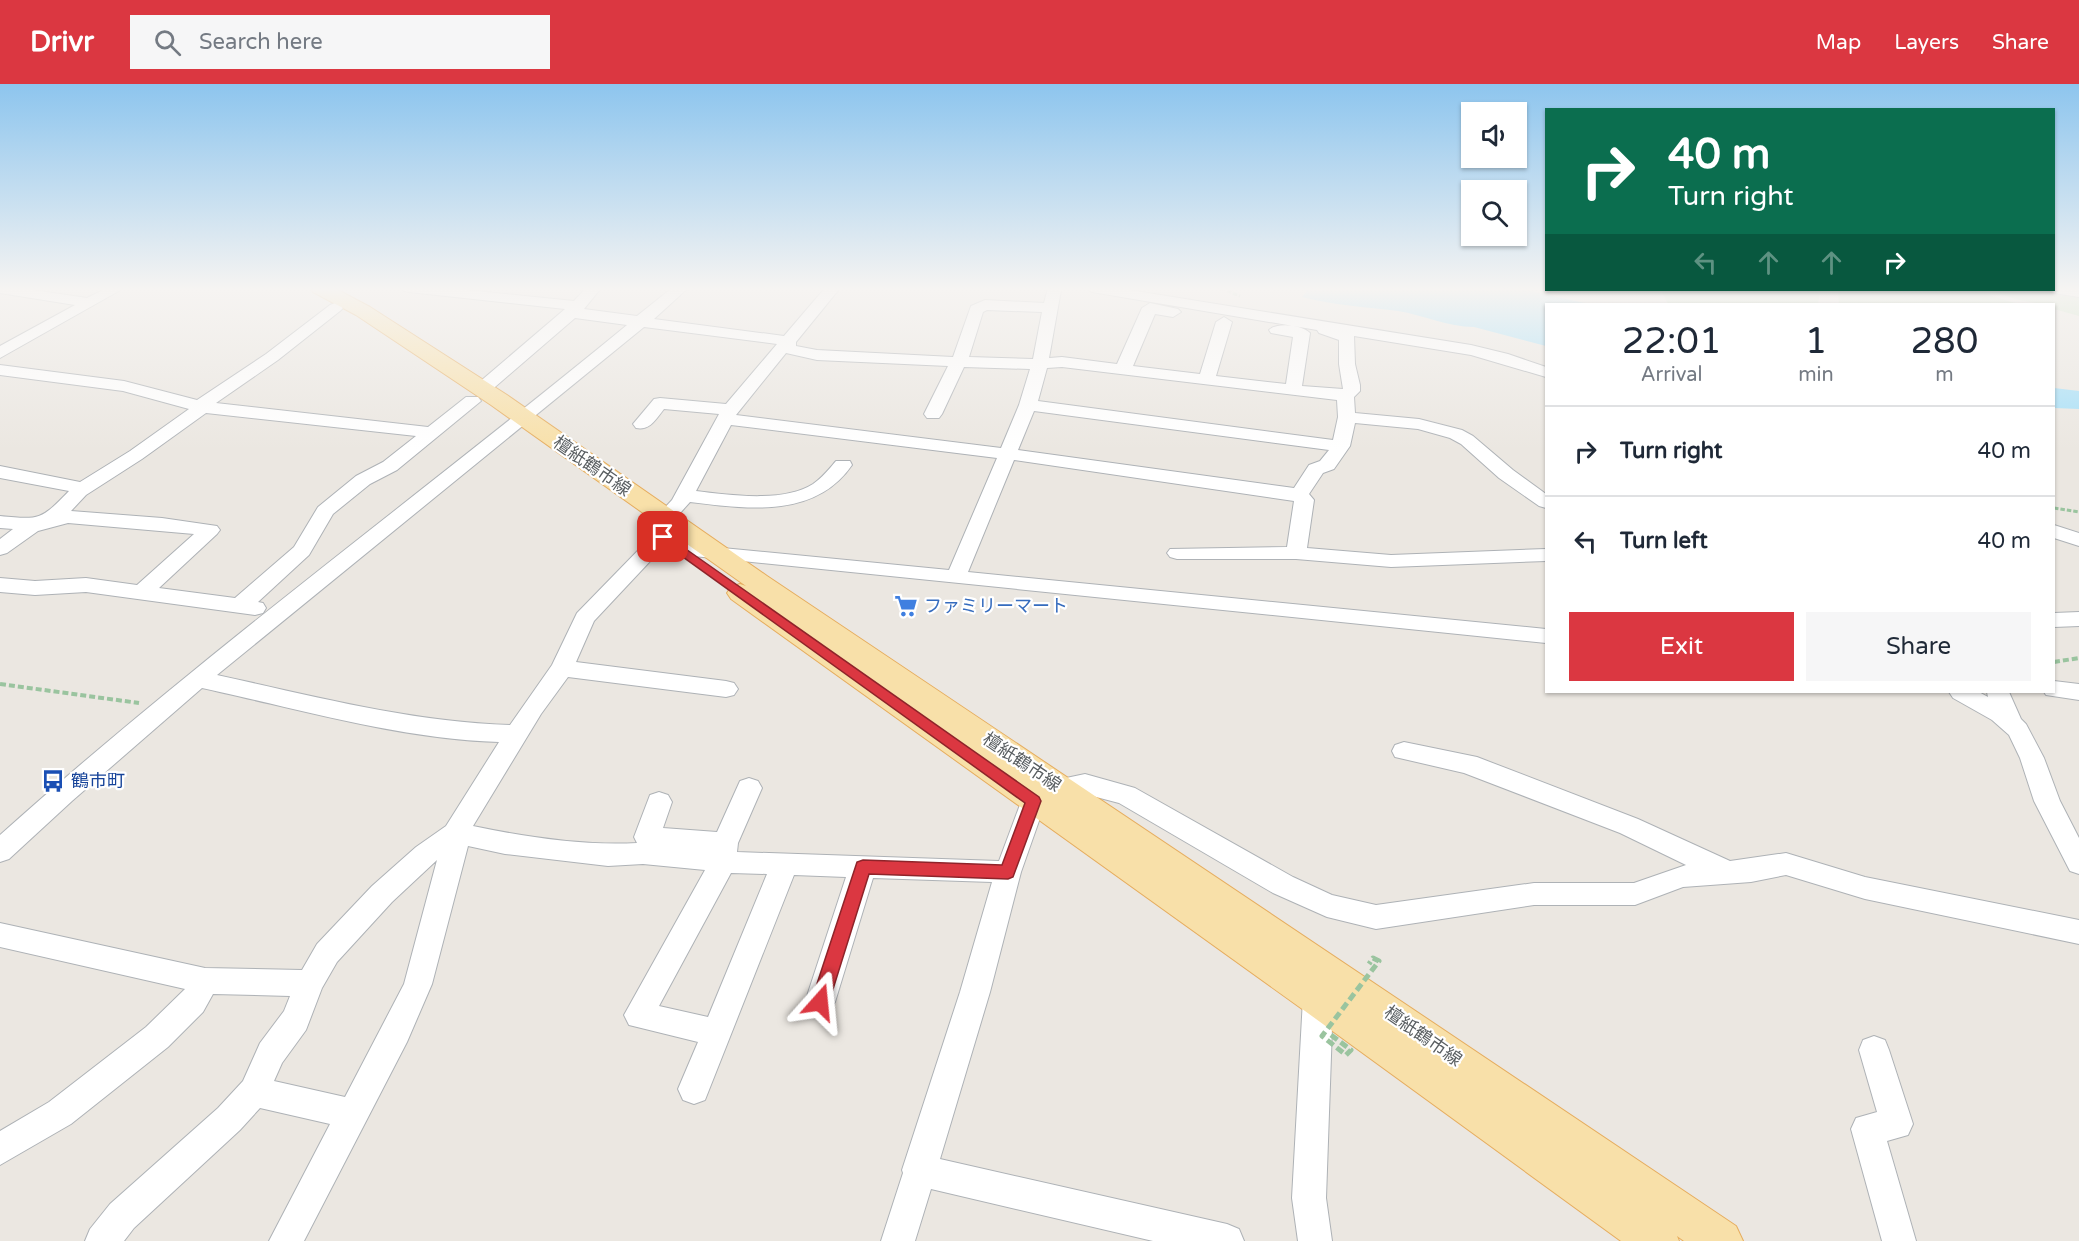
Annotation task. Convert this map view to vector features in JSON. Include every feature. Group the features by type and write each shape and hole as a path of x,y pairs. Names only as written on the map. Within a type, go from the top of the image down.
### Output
{"main road":[{"name":"檀紙鶴市線","path":"405,342 517,423 720,555 1047,795 1318,999 1657,1241"},
{"name":"檀紙鶴市線","path":"673,525 1047,795 1721,1241"}],"street":[{"path":"0,353 20,342"},
{"path":"53,519 83,488 162,437 272,357 286,342"},
{"path":"241,605 302,551 325,511 363,480 390,466 433,433 538,342"},
{"path":"0,851 163,706 616,342"},
{"path":"102,1241 122,1216 229,1119 254,1092 271,1053 295,1020 310,983 327,953 382,894 425,855 454,833 532,708 562,668 585,618 673,525 727,415 787,342"},
{"path":"788,342 788,350 817,355 1040,365 1062,362 1345,396"},
{"path":"933,414 966,342"},
{"path":"956,577 1028,405 1044,342"},
{"path":"1123,369 1135,342"},
{"path":"1207,380 1218,342"},
{"path":"1293,390 1301,342"},
{"path":"1345,396 1351,390 1352,385 1347,364 1347,342"},
{"path":"1421,342 1502,357 1545,372"},
{"path":"1502,357 1518,358 1545,366"},
{"path":"0,370 124,386 202,406 433,433"},
{"path":"1299,494 1316,469 1327,465 1341,446 1347,417 1345,396"},
{"path":"642,424 660,403 727,415 1299,494 1304,500 1296,552"},
{"path":"1028,405 1341,446"},
{"path":"1347,417 1419,424 1456,434 1467,440 1498,467 1545,501"},
{"path":"673,525 723,500 786,499 816,490 843,465"},
{"path":"0,472 83,488"},
{"path":"0,522 30,525 68,517 210,530 141,593"},
{"path":"0,549 30,525"},
{"path":"2055,531 2079,540"},
{"path":"1177,553 1296,552 1391,561 1545,555"},
{"path":"720,555 1545,636"},
{"path":"0,585 35,588 86,585 278,612"},
{"path":"2055,620 2079,619"},
{"path":"562,668 726,689"},
{"path":"196,679 402,723 459,732 517,734"},
{"path":"2055,688 2079,692"},
{"path":"1963,693 2010,721 2018,730 2032,758 2047,801 2079,863"},
{"path":"1998,693 2010,721"},
{"path":"1404,751 1468,764 1629,826 1728,873"},
{"path":"898,1241 918,1170 975,992 1008,872 1047,795 1085,784 1126,795 1283,885 1327,905 1376,917 1534,894 1635,894 1681,876 1751,872 1786,864 1866,888 2079,932"},
{"path":"717,1034 639,1015 724,853 749,788"},
{"path":"659,802 647,837 724,853 785,864 1008,872"},
{"path":"454,833 505,843 608,855 643,853 688,856 724,853"},
{"path":"286,1241 396,1032 418,984 455,844 454,833"},
{"path":"694,1089 785,864"},
{"path":"820,1002 863,867"},
{"path":"0,936 205,981 310,983"},
{"path":"0,1149 60,1113 157,1037 193,1002 205,981"},
{"path":"1315,1241 1309,1198 1318,999"},
{"path":"1874,1050 1897,1124 1867,1129 1899,1241"},
{"path":"254,1092 352,1114"},
{"path":"918,1170 1227,1241"}],"path":[{"path":"2055,508 2079,512"},
{"path":"2055,662 2079,658"},
{"path":"0,684 163,706"},
{"path":"1331,1035 1351,1050 1346,1056 1322,1036 1379,961 1373,958 1369,961 1370,964"}],"water":[{"path":"1531,342 1545,342 1545,346"},
{"path":"2055,388 2079,391 2079,409 2055,408"}],"place":[{"name":"ファミリーマート","path":"906,606"},
{"name":"鶴市町","path":"53,781"}],"route":[{"path":"663,537 1034,801 1008,872 863,867 820,1002"}]}
